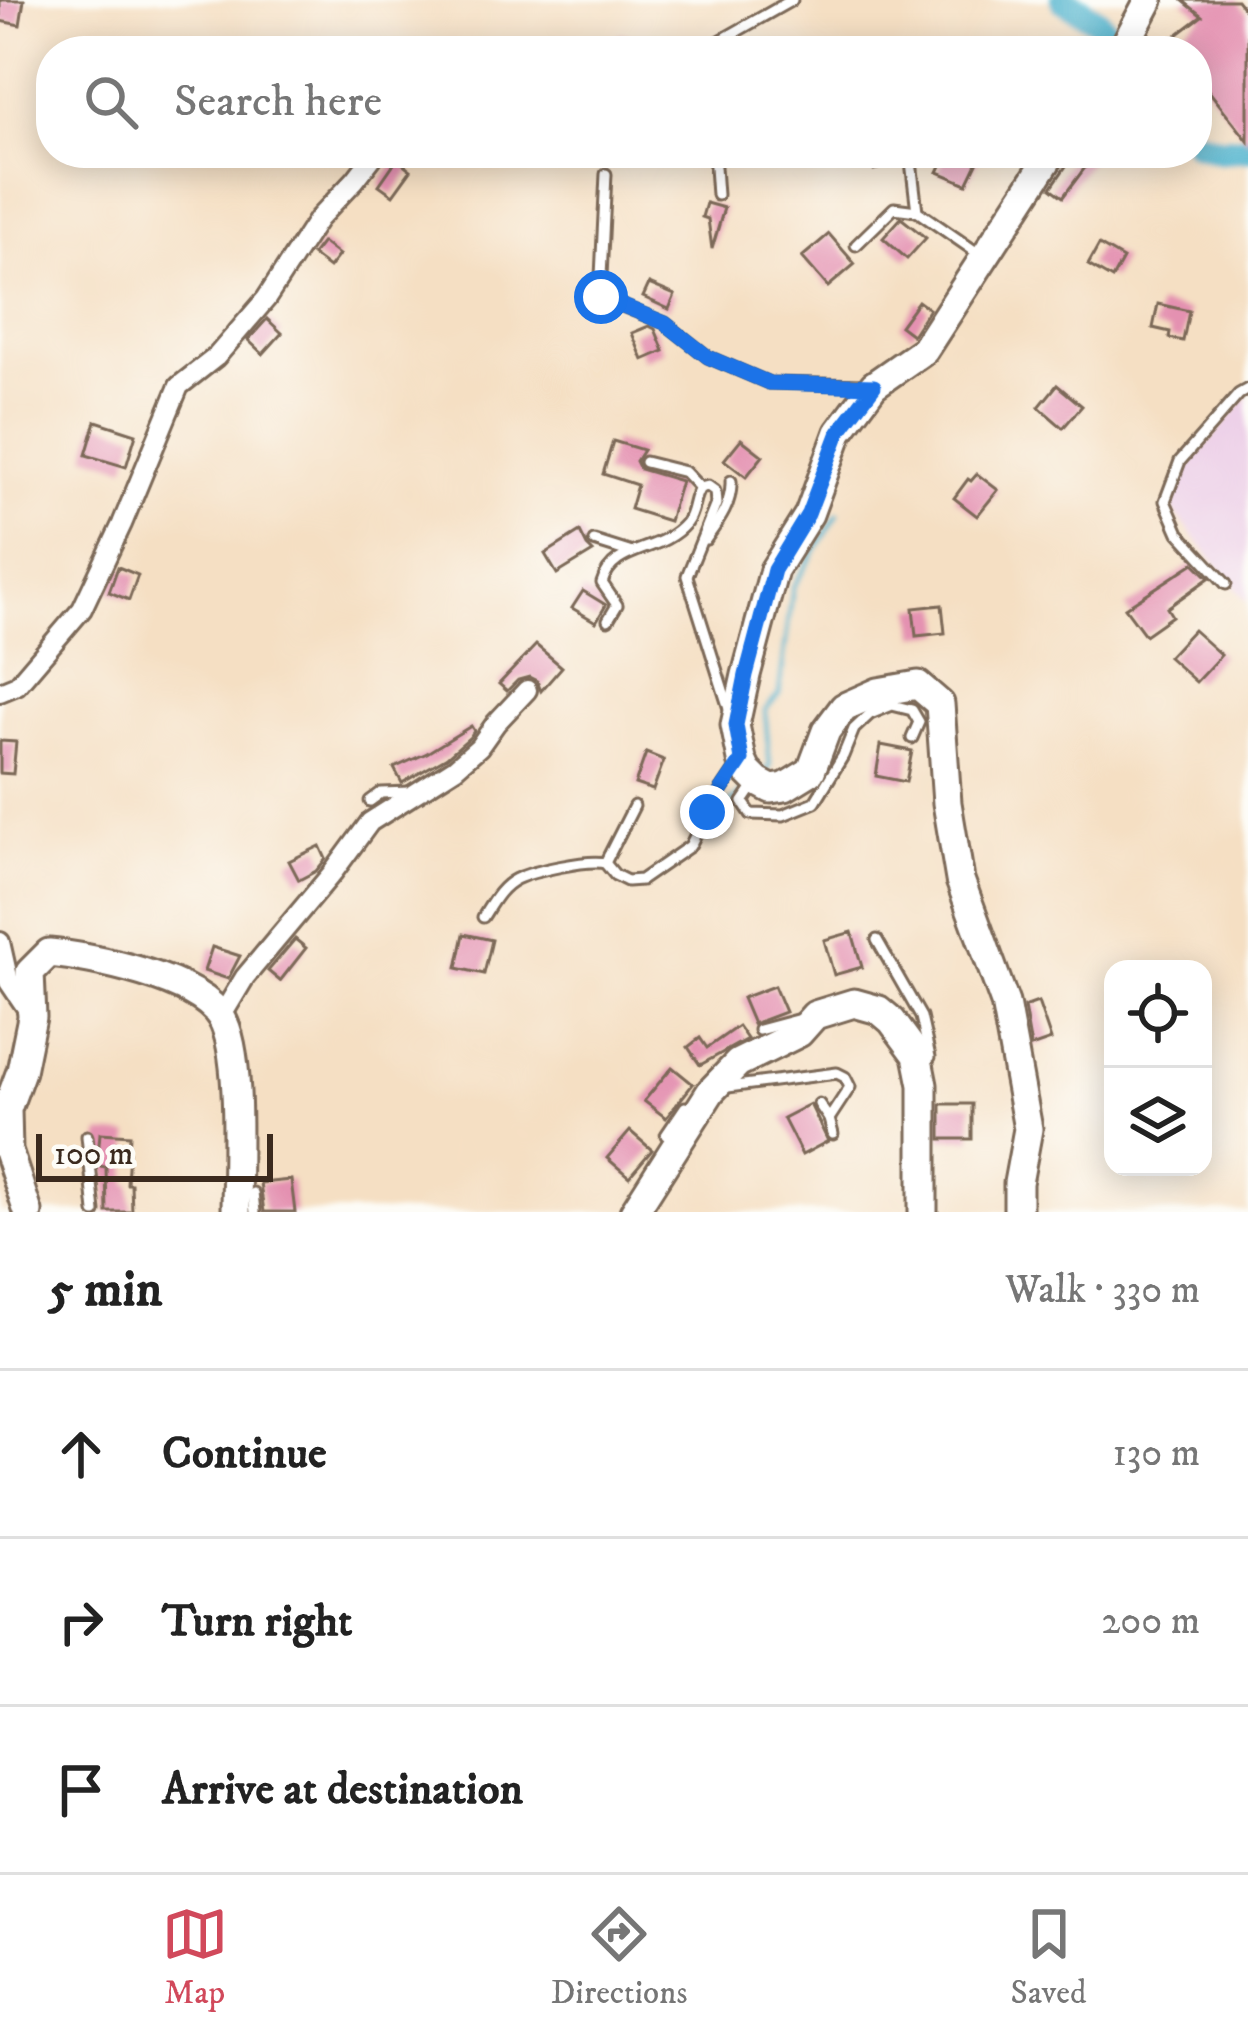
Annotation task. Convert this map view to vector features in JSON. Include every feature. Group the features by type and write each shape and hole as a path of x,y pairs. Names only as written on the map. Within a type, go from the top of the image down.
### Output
{"street":[{"path":"0,692 17,685 82,609 178,386 216,358 266,299 318,219 365,168"},
{"path":"1018,1212 1028,1129 1005,1004 959,880 947,803 940,704 918,685 878,692 844,707 826,731 811,771 785,788 771,789 750,771 736,725 774,570 808,514 839,432 874,386 924,350 1042,168"},
{"path":"221,1017 245,977 370,821 455,768 527,690"},
{"path":"0,942 9,982 32,1017"},
{"path":"28,1212 8,1150 3,1112 21,1071 32,1017 30,972 49,953 90,957 175,984 204,1000 221,1017 234,1064 245,1202"},
{"path":"634,1212 700,1094 738,1064 799,1034 815,1016 854,1003 879,1010 916,1055 923,1085 923,1212"}],"lane":[{"path":"728,36 792,0"},
{"path":"715,168 717,195"},
{"path":"912,168 917,211"},
{"path":"606,173 601,297 665,323 708,357 769,383 874,386"},
{"path":"856,244 894,208 917,211 983,257"},
{"path":"1226,584 1179,533 1165,501 1180,460 1248,389"},
{"path":"645,462 685,472 700,488"},
{"path":"696,553 723,515 731,482"},
{"path":"608,620 617,605 602,584 614,561 664,542 685,526 700,488 715,491 716,504 687,576 736,725"},
{"path":"594,541 630,553"},
{"path":"750,771 743,802 751,814 783,815 814,802 854,729 870,714 892,705 912,710 920,722 912,739"},
{"path":"483,917 500,890 516,879 592,860 605,862 627,881 640,880 690,846 707,812 750,771"},
{"path":"370,801 381,793 418,792"},
{"path":"605,862 634,806"},
{"path":"877,940 921,1017 930,1058 923,1085"},
{"path":"759,1030 815,1016"},
{"path":"700,1094 741,1083 837,1073 850,1087 829,1119"},
{"path":"819,1104 833,1134"},
{"path":"87,1136 95,1212"},
{"path":"645,1172 669,1143"},
{"path":"245,1202 255,1212"}],"shaded area":[{"path":"1248,396 1248,603 1172,509 1179,478"}],"building":[{"path":"0,0 24,0 20,25 0,21"},
{"path":"1182,0 1237,0 1248,14 1248,141 1212,95 1212,36 1176,36 1202,16"},
{"path":"391,168 411,170 393,195 379,185"},
{"path":"940,168 975,168 967,184 938,172"},
{"path":"1065,168 1085,168 1063,197 1051,188"},
{"path":"706,203 724,208 712,249 708,219 702,217"},
{"path":"901,218 926,238 907,259 883,238"},
{"path":"829,234 855,264 828,287 802,257"},
{"path":"322,242 339,255 329,268 312,255"},
{"path":"1099,245 1123,259 1112,279 1088,265"},
{"path":"649,284 675,295 669,309 643,297"},
{"path":"918,301 929,309 912,335 900,326"},
{"path":"1158,304 1189,311 1183,341 1153,328"},
{"path":"267,319 282,333 263,354 248,340"},
{"path":"649,326 655,329 664,351 643,360 632,333"},
{"path":"1057,385 1082,406 1063,428 1039,407"},
{"path":"96,421 136,434 126,467 86,455"},
{"path":"741,439 763,456 746,477 724,460"},
{"path":"613,441 643,450 636,461 640,469 681,481 669,521 630,509 637,485 603,474"},
{"path":"977,474 998,490 977,516 954,498"},
{"path":"580,532 593,552 557,574 545,554"},
{"path":"1194,563 1209,578 1167,608 1172,616 1145,635 1125,608"},
{"path":"118,567 138,575 129,600 109,592"},
{"path":"583,591 606,605 596,622 572,608"},
{"path":"942,605 945,633 916,636 913,608"},
{"path":"1193,630 1221,655 1196,682 1168,657"},
{"path":"536,645 562,667 541,691 529,677 507,691 499,684"},
{"path":"471,726 474,731 469,738 447,757 402,783 394,768"},
{"path":"0,741 16,742 13,774 0,773"},
{"path":"881,745 912,751 906,782 876,776"},
{"path":"646,753 664,760 653,790 635,784"},
{"path":"320,846 326,859 299,880 289,861"},
{"path":"852,932 862,967 834,975 824,940"},
{"path":"464,934 492,940 484,974 457,968"},
{"path":"295,939 306,948 280,981 268,971"},
{"path":"212,947 240,956 228,979 204,971"},
{"path":"774,986 785,1012 753,1024 742,998"},
{"path":"1038,1002 1051,1040 1031,1047 1024,1007"},
{"path":"738,1026 747,1039 700,1065 688,1047 700,1038 707,1048"},
{"path":"672,1067 693,1084 666,1118 644,1101"},
{"path":"810,1104 828,1141 802,1155 783,1118"},
{"path":"941,1104 972,1104 972,1139 941,1139"},
{"path":"630,1131 652,1150 629,1177 607,1158"},
{"path":"100,1133 130,1135 127,1184 131,1184 132,1212 107,1212 106,1167 99,1166 98,1156"},
{"path":"291,1180 295,1212 264,1212 260,1183"}],"waterway":[{"path":"1064,0 1097,20 1109,36"},
{"path":"1212,148 1248,148"},
{"path":"763,773 770,767 765,710 779,694 793,587 838,514"},
{"path":"710,840 726,807 748,787"}],"route":[{"path":"601,297 665,323 708,357 769,383 874,386 839,432 808,514 774,570 736,725 742,760 707,812"}]}
